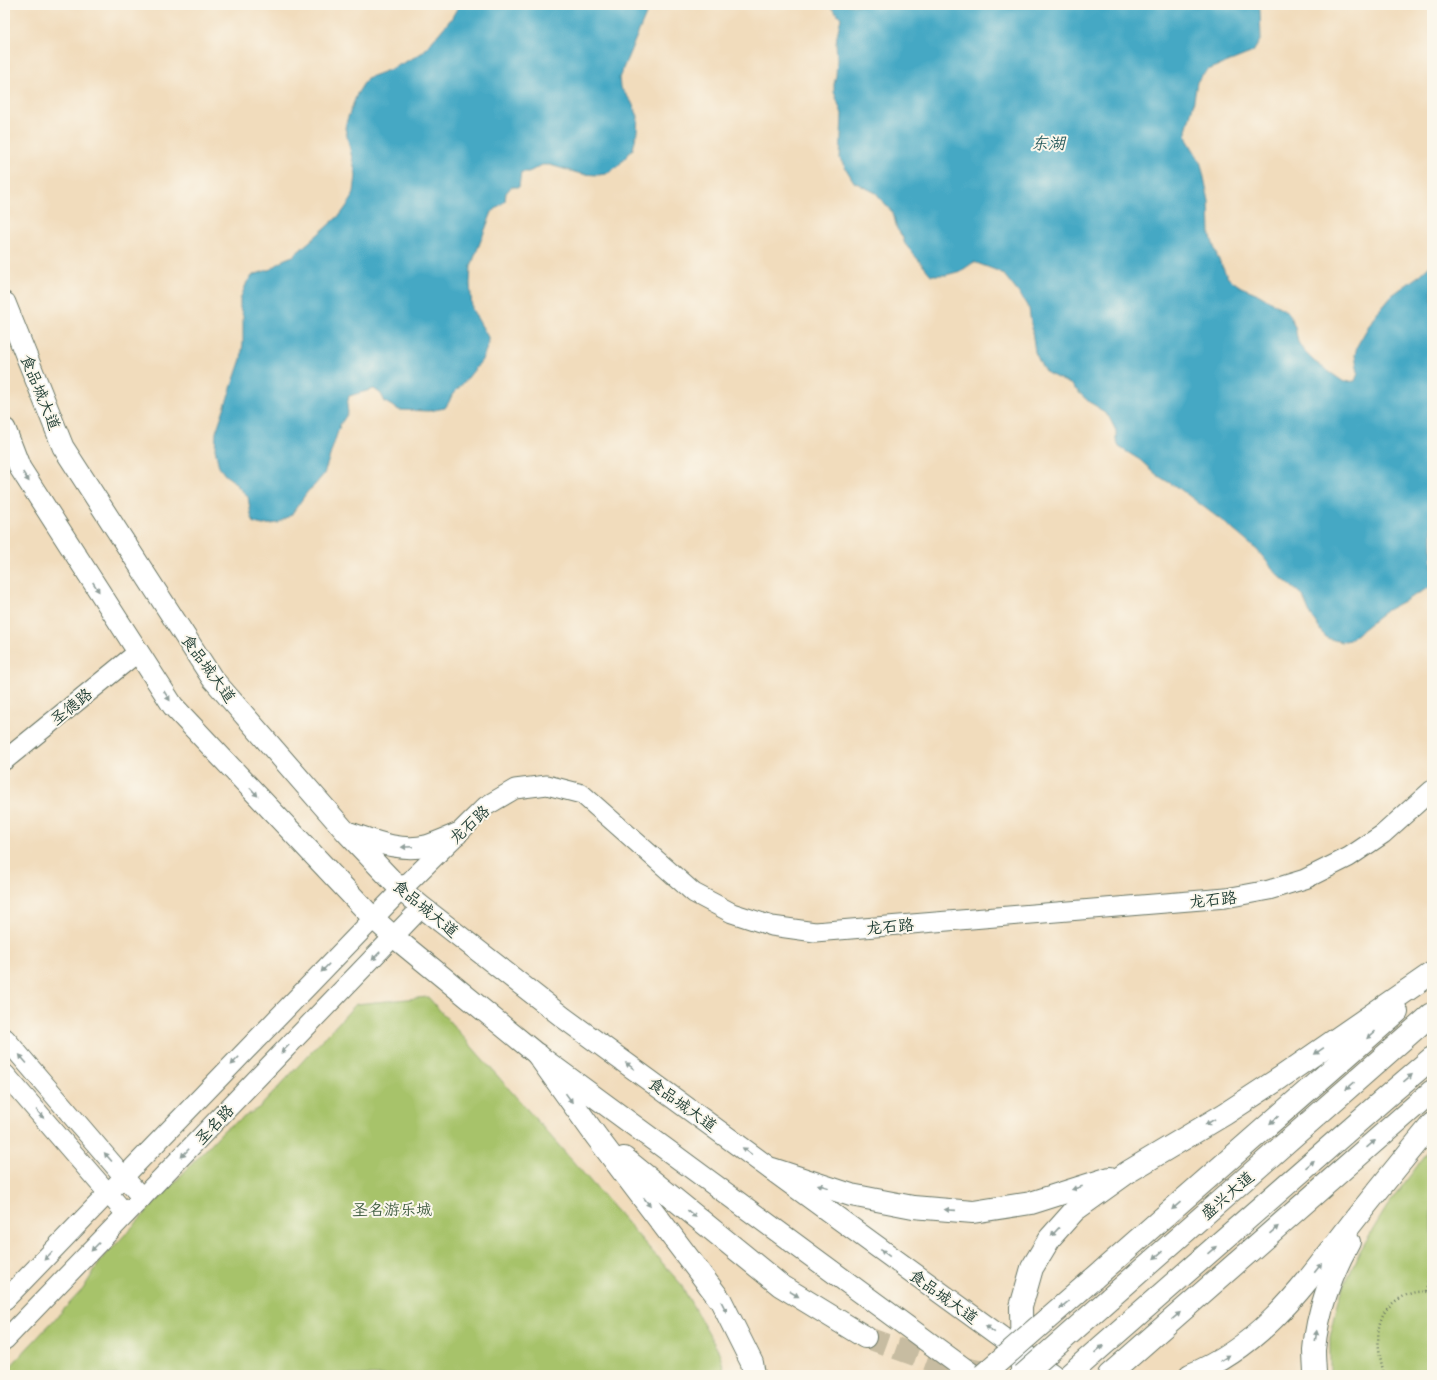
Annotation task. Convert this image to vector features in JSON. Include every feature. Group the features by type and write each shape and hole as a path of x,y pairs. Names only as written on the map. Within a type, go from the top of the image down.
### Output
{"highway":[{"path":"1022,1375 1022,1307 1032,1268 1050,1238 1075,1210 1128,1172 1225,1114 1280,1078 1432,973"},
{"path":"983,1375 1432,981"},
{"name":"盛兴大道","path":"1022,1375 1432,1014"},
{"path":"538,1055 596,1136 721,1301 752,1363 754,1375"},
{"name":"盛兴大道","path":"1069,1375 1432,1058"},
{"path":"1109,1375 1432,1091"},
{"path":"1190,1375 1213,1365 1243,1346 1274,1320 1299,1291 1379,1188 1432,1124"},
{"path":"596,1136 780,1285 865,1336"},
{"path":"772,1169 852,1195 912,1207 973,1212 1031,1203 1128,1172"},
{"path":"1315,1375 1314,1351 1319,1317 1345,1249 1379,1188"}],"main road":[{"name":"食品城大道","path":"5,303 63,447 212,678 346,832 401,890 564,1018 1053,1375"},
{"path":"5,429 20,468 172,706 373,918 394,937 538,1055 973,1375"},
{"name":"圣德路","path":"5,760 138,652"},
{"name":"龙石路","path":"401,890 486,806 515,789 547,785 582,794 694,893 732,913 752,920 772,926 815,932 1226,898 1270,890 1305,879 1350,858 1383,834 1432,790"},
{"path":"346,832 378,843 400,847 425,846 457,834"},
{"name":"圣名路","path":"5,1300 401,890"},
{"name":"圣名路","path":"5,1340 422,907"},
{"path":"5,1038 142,1198"},
{"path":"5,1074 126,1214"}],"path":[{"path":"1426,1292 1432,1259"},
{"path":"1384,1375 1378,1338 1381,1316 1386,1308 1405,1295 1414,1292 1432,1293"}],"green space":[{"name":"圣名游乐城","path":"428,997 680,1283 720,1354 725,1375 5,1375 5,1372 83,1289 101,1260 225,1129 260,1107 356,1004"},
{"path":"1432,1146 1432,1375 1330,1375 1330,1337 1340,1296 1357,1256 1386,1208"}],"water":[{"path":"459,5 650,5 619,78 620,87 631,101 638,116 637,132 633,149 618,166 606,174 581,174 550,165 542,165 529,172 521,172 519,187 511,187 506,193 505,201 492,212 471,266 470,283 472,309 488,337 488,345 482,360 452,395 445,408 429,411 399,410 385,402 381,394 374,389 349,396 347,405 348,413 340,425 324,474 308,491 291,515 278,523 263,525 254,523 248,497 232,480 225,475 219,467 215,449 216,432 241,359 243,342 243,316 240,308 240,299 247,282 253,275 271,269 285,259 293,256 341,214 351,200 354,192 356,175 345,128 357,94 367,78 391,69 423,52 451,19"},
{"name":"东湖","path":"829,5 1259,5 1261,39 1253,52 1208,70 1202,75 1197,82 1193,106 1186,130 1187,139 1200,161 1202,168 1209,201 1210,234 1217,256 1228,278 1241,287 1256,293 1288,312 1295,327 1298,342 1303,350 1315,362 1344,382 1355,381 1358,373 1355,355 1357,346 1375,315 1392,295 1420,275 1432,264 1432,586 1387,610 1349,640 1341,642 1327,638 1322,633 1309,612 1303,596 1278,575 1257,550 1225,523 1180,489 1158,476 1140,460 1119,447 1116,440 1116,431 1109,417 1089,402 1070,384 1047,373 1042,367 1035,352 1029,309 1005,276 998,271 974,262 961,271 946,275 931,275 905,244 897,229 893,213 876,193 854,182 840,159 842,114 834,92 834,84 837,59 836,43 841,18"}],"tunnel":[{"path":"865,1337 937,1363 1001,1375"}]}
